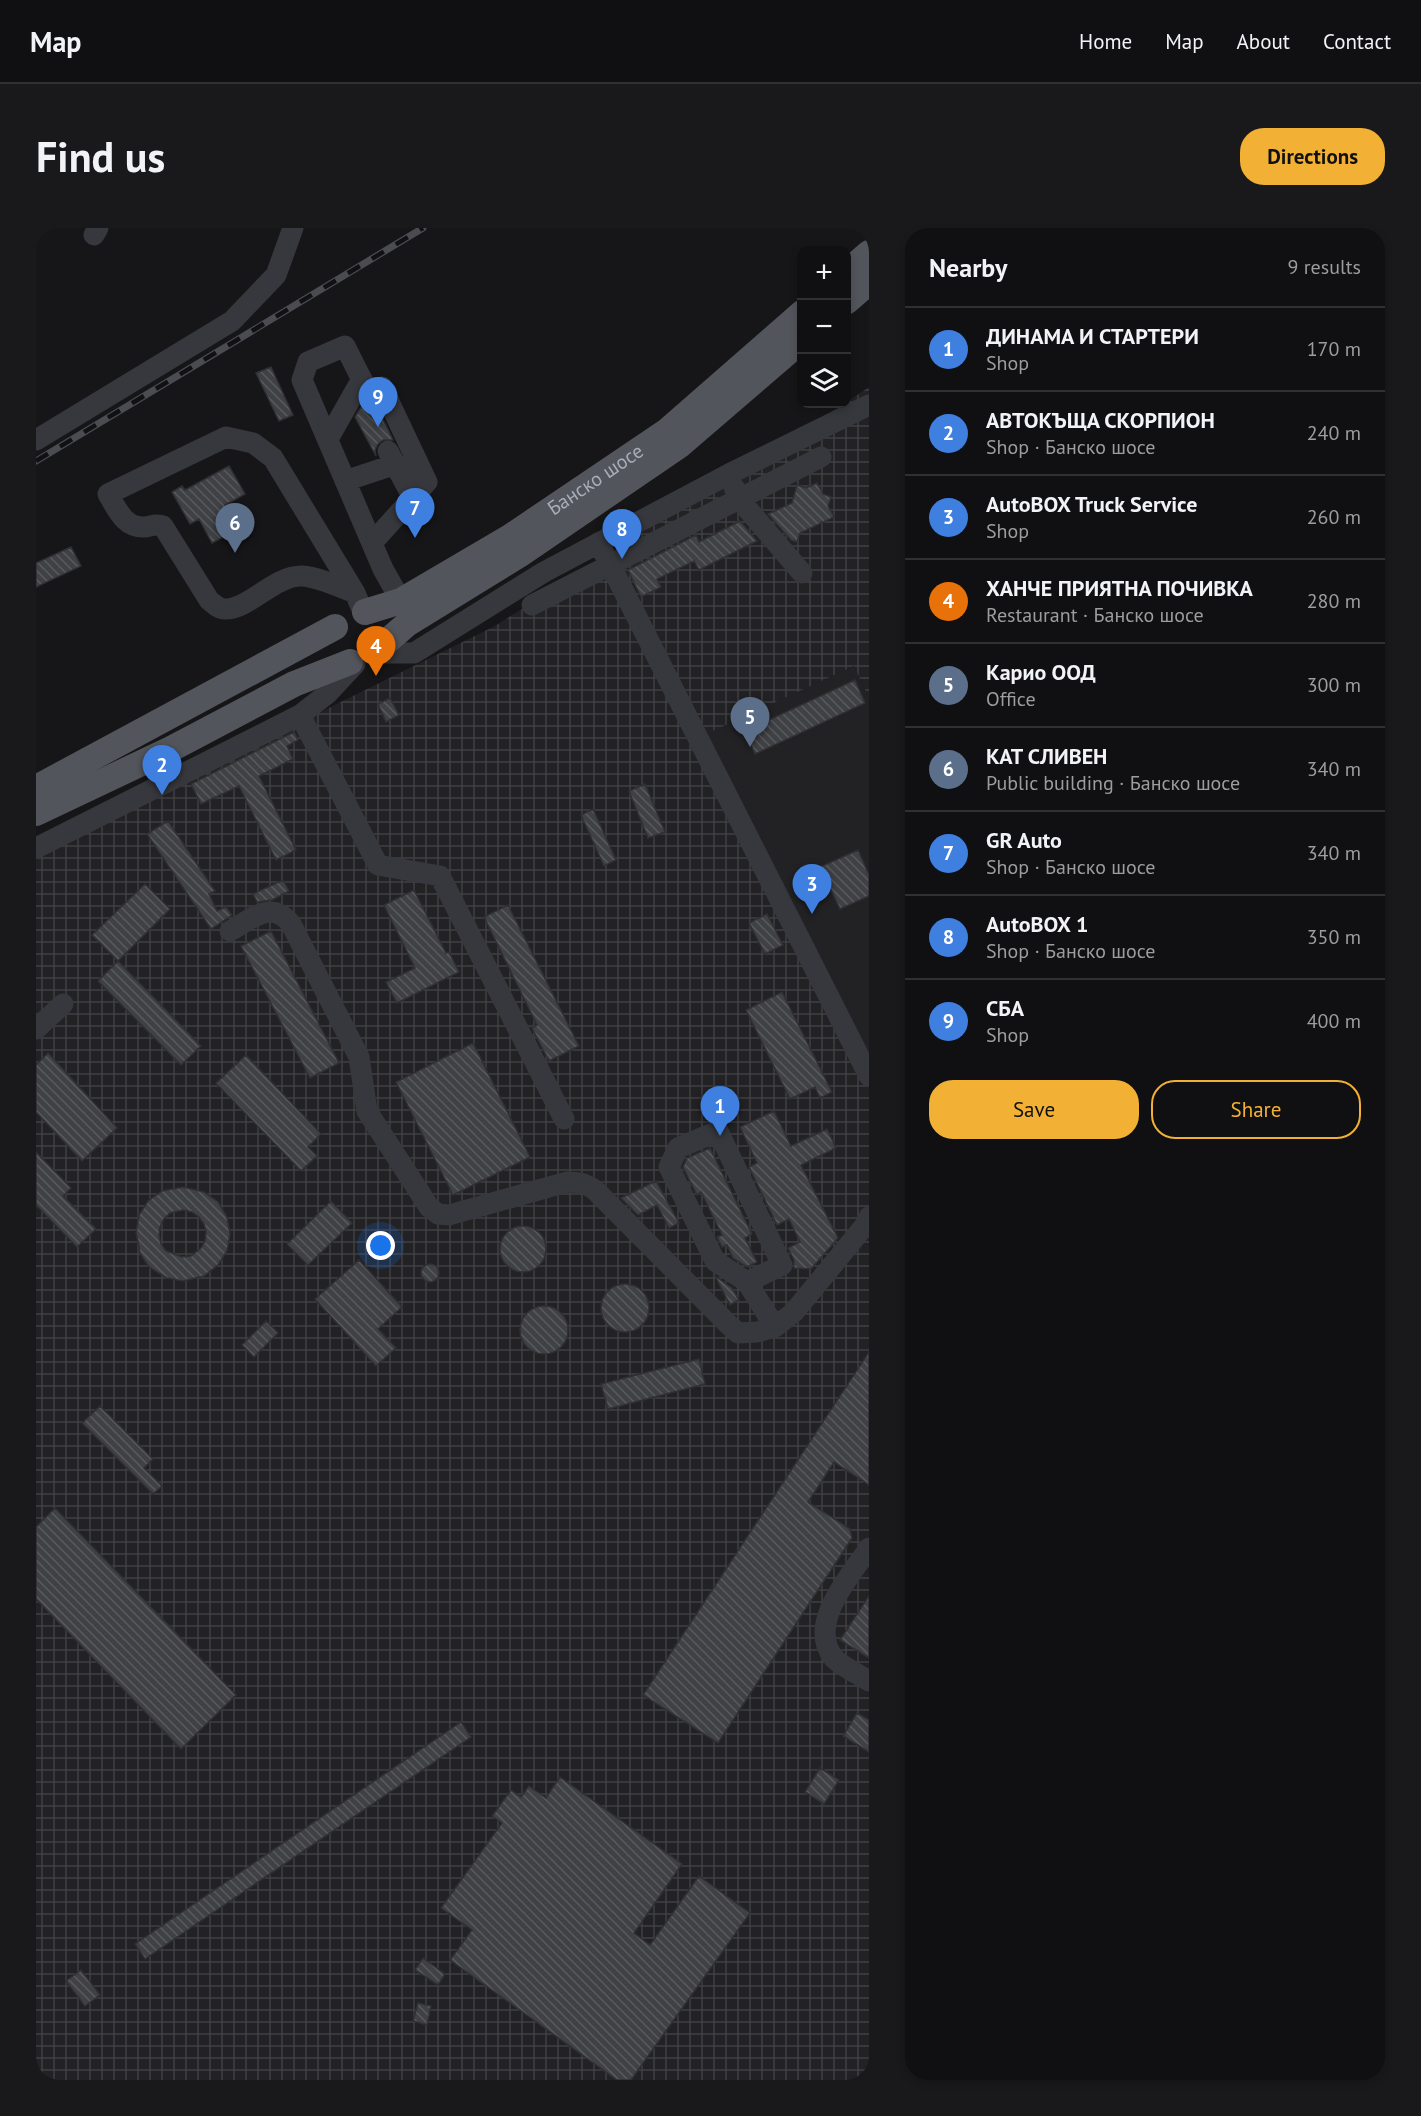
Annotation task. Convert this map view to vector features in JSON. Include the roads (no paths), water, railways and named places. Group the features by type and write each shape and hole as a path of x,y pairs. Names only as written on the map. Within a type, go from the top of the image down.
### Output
{"main road":[{"path":"851,269 869,253"},
{"path":"848,300 869,282"},
{"name":"Банско шосе","path":"361,605 401,601 510,537 667,431 797,316"},
{"name":"Банско шосе","path":"382,649 407,624 519,555 680,445 797,343"},
{"path":"36,788 335,627 346,615 361,605 381,624 385,634 382,649 373,660 364,664 352,663 340,657 334,648 332,637 335,627"},
{"path":"36,813 171,749 294,684 352,663"}],"street":[{"path":"36,440 232,321 276,275 293,228"},
{"path":"372,543 427,482 382,387 369,394 345,346 308,362 302,380 383,569 401,601"},
{"path":"328,439 362,379"},
{"path":"382,649 414,652 544,572 729,474 869,405"},
{"path":"226,437 253,443 273,458 361,605 301,576 279,582 235,607 226,610 219,608 210,600 163,526 156,524 145,527 133,526 122,518 108,494 226,437"},
{"path":"532,605 821,457"},
{"path":"345,481 392,458 413,498"},
{"path":"729,474 739,499 802,573"},
{"path":"598,543 869,1076"},
{"path":"36,848 300,715 327,694 352,663"},
{"path":"300,715 378,865 440,876 564,1119"},
{"path":"230,931 263,912 275,912 284,916 291,924 359,1056 367,1111 429,1207 438,1214 449,1215 567,1182 587,1184 738,1333 757,1332 775,1327 794,1312 867,1223 869,1217"},
{"path":"36,1029 63,1004"},
{"path":"747,1282 782,1265 718,1131 678,1148 669,1167 716,1261 747,1282 775,1327"},
{"path":"869,1548 834,1600 827,1616 825,1631 834,1658 869,1681"}],"railway":[{"path":"36,461 423,228"}],"place":[{"name":"СБА","path":"378,427"},
{"name":"GR Auto","path":"415,538"},
{"name":"КАТ СЛИВЕН","path":"235,553"},
{"name":"AutoBOX 1","path":"622,559"},
{"name":"ХАНЧЕ ПРИЯТНА ПОЧИВКА","path":"376,676"},
{"name":"Карио ООД","path":"750,747"},
{"name":"АВТОКЪЩА СКОРПИОН","path":"162,795"},
{"name":"AutoBOX Truck Service","path":"812,914"},
{"name":"ДИНАМА И СТАРТЕРИ","path":"720,1136"}]}
